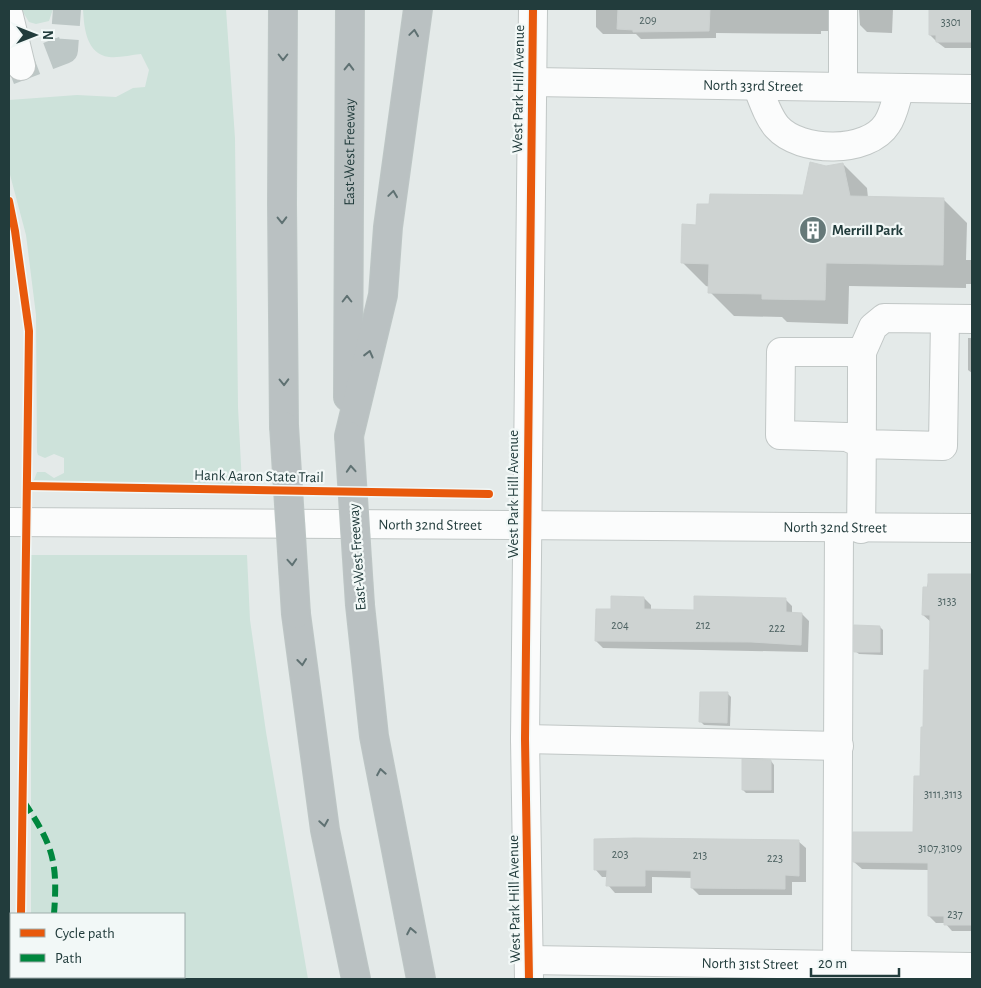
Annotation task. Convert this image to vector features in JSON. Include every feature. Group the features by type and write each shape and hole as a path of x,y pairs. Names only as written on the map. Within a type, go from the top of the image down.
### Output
{"highway":[{"path":"283,9 284,426 296,614 325,830 356,979"},
{"name":"East-West Freeway","path":"350,9 347,244 349,436 360,605 374,736 421,979"},
{"path":"349,436 383,295 388,228 418,9"}],"street":[{"name":"West Park Hill Avenue","path":"529,970 525,739 533,9"},
{"path":"842,9 842,87"},
{"path":"9,16 21,66"},
{"name":"North 33rd Street","path":"533,82 972,89"},
{"path":"757,86 776,127 795,140 822,147 850,145 871,140 888,124 900,88"},
{"path":"838,973 839,746 850,528 862,444 862,352 873,326 884,318 972,319"},
{"path":"862,352 781,352 780,435 847,437 862,444 943,446 944,319"},
{"name":"North 32nd Street","path":"9,522 972,528"},
{"path":"525,739 839,746"},
{"name":"North 31st Street","path":"529,970 838,973 972,967"}],"green space":[{"path":"21,9 53,9 49,21 36,24 29,22"},
{"path":"83,9 226,9 235,138 238,407 242,484 34,480 37,472 45,472 54,478 64,473 64,458 54,454 45,458 38,455 37,452 36,315 26,235 9,171 9,100 77,95 116,97 133,88 145,87 149,70 141,54 109,57 95,51 88,39"},
{"path":"31,555 247,555 250,620 266,732 308,979 31,979 185,978 185,913 31,913"}],"building":[{"path":"618,9 710,9 709,31 633,32 633,30 617,29"},
{"path":"929,9 972,9 972,42 936,42 936,35 929,35"},
{"name":"Merrill Park","path":"810,162 826,166 843,163 850,196 944,198 943,265 826,263 825,300 762,299 762,294 708,293 709,264 681,263 682,224 696,225 697,204 709,204 710,194 803,195"},
{"path":"928,574 972,574 972,925 944,925 944,916 928,916 928,863 853,862 853,832 913,832 914,776 920,776 924,670 929,670 930,615 922,615 923,587 928,587"},
{"path":"611,596 644,597 644,609 694,610 694,596 786,598 786,612 802,613 801,645 751,642 595,641 596,609 611,609"},
{"path":"854,625 880,626 880,652 854,652"},
{"path":"700,692 728,692 727,723 699,722"},
{"path":"742,759 771,760 771,790 742,790"},
{"path":"594,839 799,840 799,876 785,875 785,889 691,888 691,871 645,870 645,886 606,886 607,870 594,870"}],"tunnel":[{"path":"9,71 64,50 67,9"}],"marked path":[{"path":"24,802 41,830 51,855 55,881 54,913"}],"cycle path":[{"path":"529,979 525,739 533,9"},
{"path":"9,201 29,331 21,913"},
{"name":"Hank Aaron State Trail","path":"29,486 489,494"}],"place":[{"name":"Merrill Park","path":"813,230"}]}
